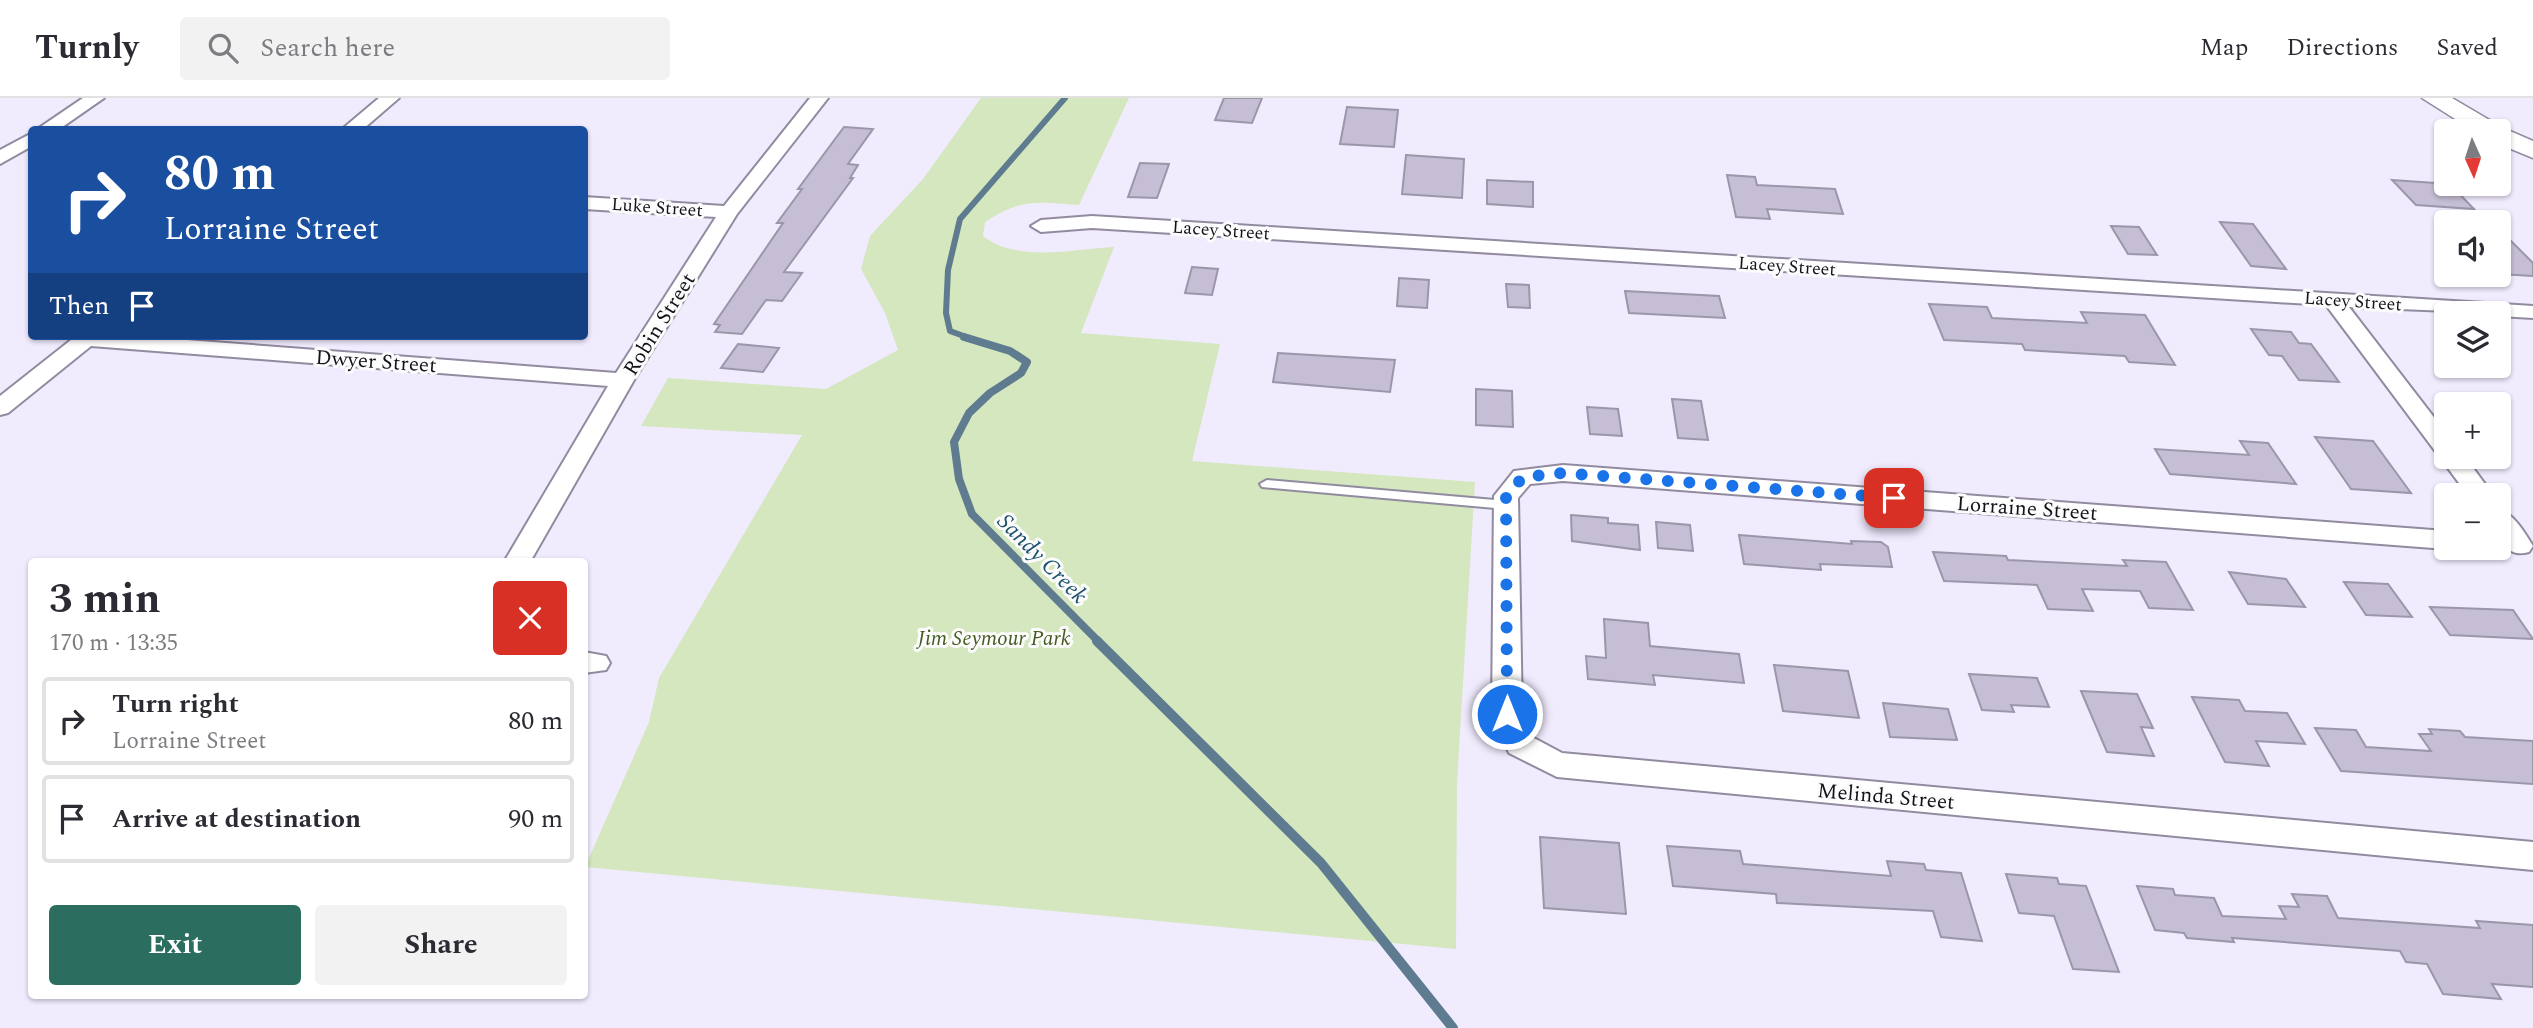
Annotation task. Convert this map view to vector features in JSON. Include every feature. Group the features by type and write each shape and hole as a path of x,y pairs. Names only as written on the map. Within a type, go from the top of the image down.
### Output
{"main road":[{"path":"2434,98 2471,119"},
{"path":"2511,140 2533,150"}],"street":[{"path":"51,126 95,98"},
{"path":"355,126 390,98"},
{"name":"Robin Street","path":"519,558 623,380 729,212 819,98"},
{"path":"0,158 28,140"},
{"name":"Luke Street","path":"588,203 729,212"},
{"name":"Lacey Street","path":"1041,226 1092,222 2533,312"},
{"path":"2333,300 2434,433"},
{"path":"0,408 85,340"},
{"name":"Dwyer Street","path":"126,340 623,380"},
{"path":"2461,469 2472,483"},
{"name":"Lorraine Street","path":"1506,505 1506,496 1523,477 1563,473 2434,539"},
{"name":"Melinda Street","path":"1506,505 1507,714 1520,745 1557,765 2533,856"}],"lane":[{"path":"1267,484 1506,505"}],"green space":[{"name":"Jim Seymour Park","path":"981,98 1129,98 1079,205 1020,205 985,222 983,236 997,244 1029,252 1114,247 1081,333 1220,344 1192,461 1475,482 1457,783 1456,949 588,867 588,860 649,722 659,678 802,435 641,426 668,378 826,389 898,350 885,313 861,269 870,236 923,179"}],"building":[{"path":"1224,98 1262,98 1252,123 1215,120"},
{"path":"1347,107 1398,110 1394,147 1340,144"},
{"path":"844,127 873,129 848,164 858,165 850,178 853,178 784,272 802,273 782,301 766,300 742,334 715,332 720,325 714,324 783,223 777,223 802,189 798,189"},
{"path":"1406,155 1464,159 1462,198 1402,194"},
{"path":"1140,163 1169,164 1157,198 1128,197"},
{"path":"1727,175 1755,177 1757,185 1835,189 1843,214 1767,209 1770,219 1736,217"},
{"path":"1487,180 1533,182 1533,207 1487,204"},
{"path":"2392,180 2434,183 2434,196 2462,196 2474,209 2416,205"},
{"path":"2220,222 2253,224 2286,269 2251,266"},
{"path":"2111,226 2139,227 2157,255 2128,254"},
{"path":"2511,241 2533,263 2533,276 2511,275"},
{"path":"1192,267 1218,269 1212,295 1185,293"},
{"path":"1399,278 1429,280 1427,308 1397,306"},
{"path":"1506,284 1529,285 1530,308 1508,307"},
{"path":"1625,291 1719,296 1725,318 1629,313"},
{"path":"1929,304 1987,307 1992,318 2087,323 2081,312 2145,315 2175,365 2129,362 2125,356 2025,350 2022,344 1944,340"},
{"path":"2251,329 2291,332 2299,343 2311,344 2339,382 2299,380 2282,356 2269,355"},
{"path":"738,344 779,348 763,372 721,368"},
{"path":"1278,353 1395,360 1390,392 1273,382"},
{"path":"1476,389 1512,391 1513,427 1476,425"},
{"path":"1672,399 1701,401 1708,440 1678,438"},
{"path":"1587,407 1618,409 1622,436 1590,434"},
{"path":"2315,437 2373,441 2411,493 2351,489"},
{"path":"2240,441 2268,443 2296,484 2170,474 2155,449 2249,455"},
{"path":"1571,515 1608,518 1608,523 1638,525 1640,550 1572,541"},
{"path":"1656,522 1690,525 1693,551 1658,548"},
{"path":"1739,535 1852,544 1851,541 1881,542 1888,547 1892,567 1820,564 1821,570 1744,564"},
{"path":"1933,552 2006,556 2008,560 2127,566 2123,560 2166,562 2193,610 2149,608 2140,591 2082,589 2093,611 2048,609 2037,585 1944,581"},
{"path":"2229,572 2286,579 2305,607 2248,604"},
{"path":"2344,582 2388,584 2412,617 2366,615"},
{"path":"2430,607 2513,610 2533,639 2450,635"},
{"path":"1604,619 1648,623 1650,646 1739,654 1744,683 1653,675 1655,685 1588,679 1586,656 1606,658"},
{"path":"1774,665 1848,671 1859,718 1783,711"},
{"path":"1969,674 2037,678 2049,707 2011,705 2014,712 1982,710"},
{"path":"2081,691 2137,694 2153,728 2141,727 2154,756 2107,752"},
{"path":"2192,697 2239,700 2245,711 2287,713 2305,744 2256,741 2269,766 2225,762"},
{"path":"1883,703 1948,709 1957,740 1890,737"},
{"path":"2315,728 2356,730 2366,747 2431,751 2419,734 2432,734 2429,729 2460,731 2465,737 2533,741 2533,784 2341,771"},
{"path":"1540,837 1619,843 1626,914 1544,908"},
{"path":"1667,846 1740,851 1743,864 1891,876 1887,861 1924,864 1926,870 1961,873 1982,941 1941,937 1933,911 1777,903 1776,894 1673,886"},
{"path":"2006,874 2057,878 2059,884 2086,886 2119,972 2073,969 2054,916 2019,913"},
{"path":"2137,886 2173,889 2175,895 2214,898 2222,916 2286,919 2279,906 2299,907 2292,894 2327,896 2338,918 2480,928 2476,921 2533,925 2533,987 2492,984 2501,999 2443,994 2427,964 2406,962 2400,951 2232,938 2234,942 2187,938 2184,933 2155,930"}],"waterway":[{"name":"Sandy Creek","path":"969,338 950,331 946,313 948,270 960,219 1065,98"},
{"name":"Sandy Creek","path":"964,337 1010,351 1027,362 1021,373 990,393 969,413 954,442 959,479 972,514 1099,642"},
{"name":"Sandy Creek","path":"1097,641 1321,863 1453,1028"}],"route":[{"path":"1507,714 1506,496 1523,477 1563,473 1894,498"}]}
